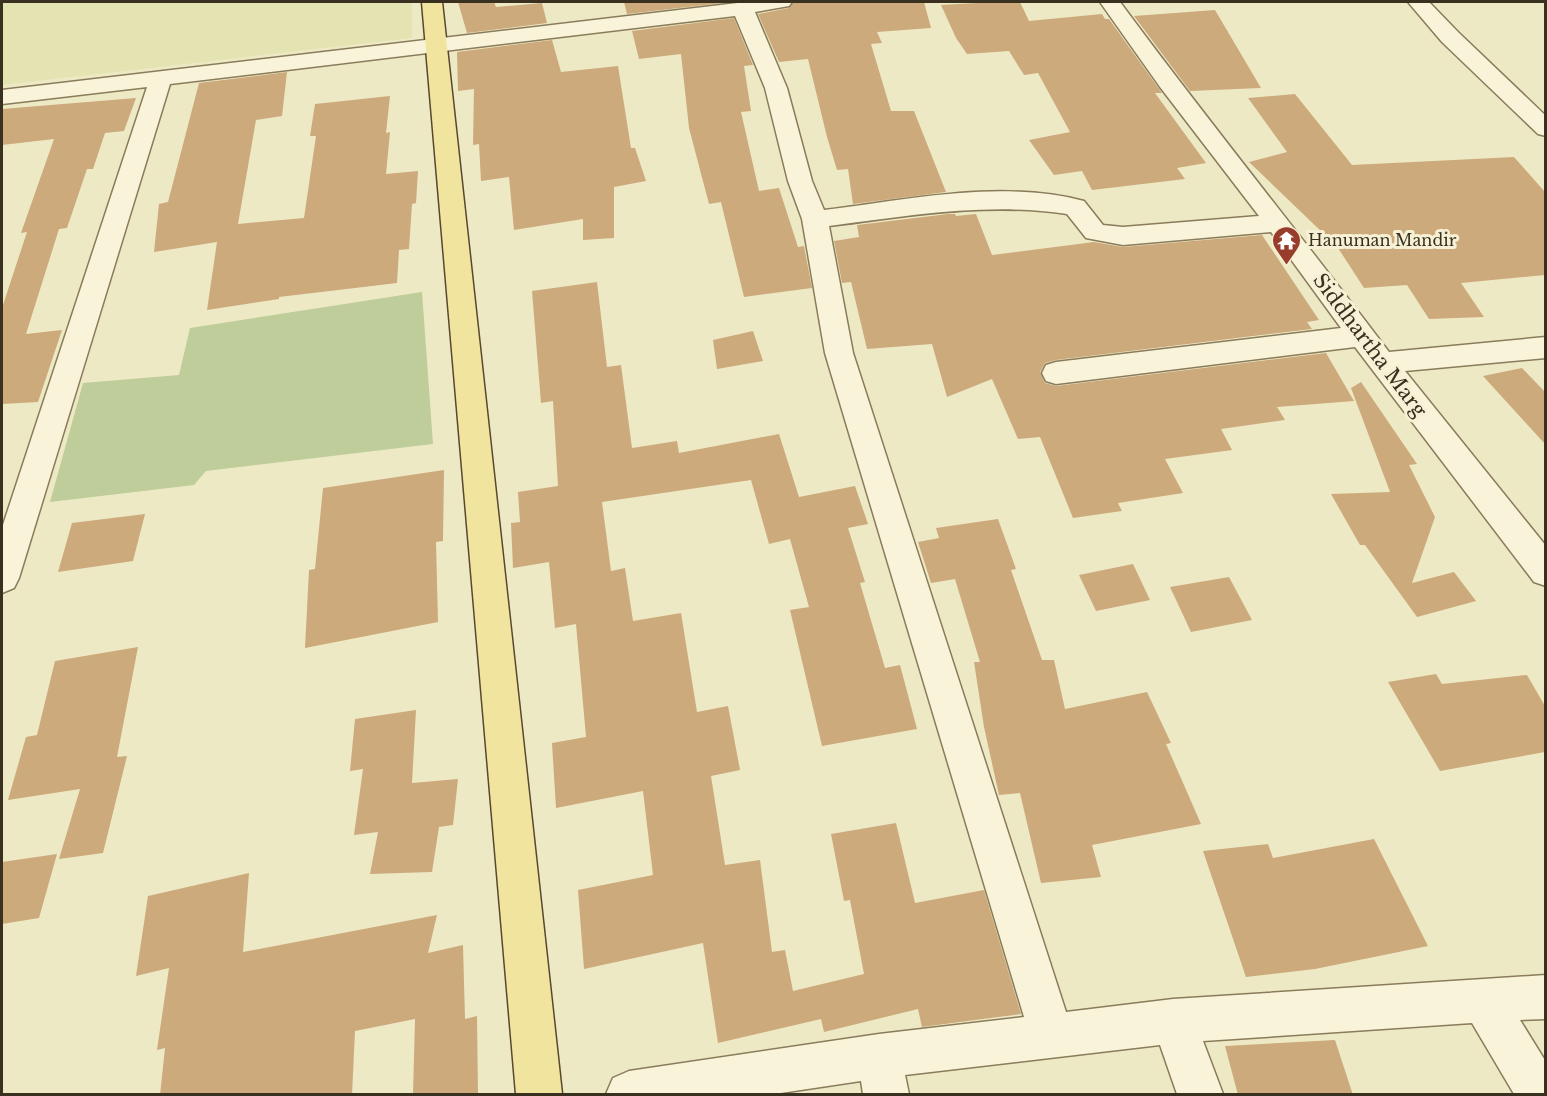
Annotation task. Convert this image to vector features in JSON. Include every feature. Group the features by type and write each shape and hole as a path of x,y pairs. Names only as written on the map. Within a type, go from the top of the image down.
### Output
{"main road":[{"path":"432,2 539,1095"}],"street":[{"path":"2,97 436,46 782,2"},
{"name":"Siddhartha Marg","path":"1110,2 1168,82 1278,223 1382,363 1545,572"},
{"path":"1418,2 1450,37 1545,129"},
{"path":"721,8 776,88 800,181 814,219 839,353 1051,1034"},
{"path":"2,578 9,536 161,77"},
{"path":"814,219 979,201 1045,201 1075,207 1095,232 1123,236 1278,223"},
{"path":"1056,373 1362,336"},
{"path":"1382,363 1545,347"},
{"path":"629,1095 882,1075 1051,1034 1173,1021 1545,997"},
{"path":"1483,1001 1539,1095"},
{"path":"1173,1021 1200,1095"}],"green space":[{"path":"2,2 412,2 412,38 2,85"},
{"path":"422,292 433,444 206,471 194,485 50,502 83,383 179,375 190,328"}],"building":[{"path":"458,2 494,2 496,7 542,3 547,23 467,33"},
{"path":"624,2 731,2 627,14"},
{"path":"794,2 924,2 931,28 877,32 882,43 871,44 891,111 914,111 946,192 853,204 848,169 837,170 808,59 779,62 758,14 789,8"},
{"path":"1020,2 1029,21 1102,14 1105,19 1109,19 1162,93 1155,93 1206,163 1177,168 1185,179 1092,190 1082,171 1054,175 1029,140 1070,132 1038,73 1024,75 1009,51 967,54 956,38 941,5"},
{"path":"1215,10 1261,88 1190,91 1134,16"},
{"path":"734,18 753,65 744,66 751,111 741,112 759,191 779,188 798,247 804,246 812,288 744,297 721,202 709,204 689,128 681,54 639,59 632,31"},
{"path":"552,40 561,72 618,66 631,148 635,148 646,181 614,187 614,238 583,240 583,219 514,230 509,177 481,181 479,144 473,145 474,89 458,91 457,52"},
{"path":"287,72 282,116 256,120 238,224 304,218 316,136 310,136 315,104 390,96 386,133 390,132 386,174 418,171 416,203 412,204 409,249 399,250 397,283 279,297 279,299 207,310 217,242 154,252 159,204 168,202 199,83"},
{"path":"1295,94 1352,165 1514,157 1545,192 1545,275 1461,283 1484,317 1429,319 1407,285 1364,288 1329,234 1324,234 1249,162 1287,152 1248,98"},
{"path":"136,98 124,131 105,133 93,169 87,169 67,228 59,229 26,334 62,330 38,402 2,404 2,308 27,232 21,233 54,139 2,145 2,109"},
{"path":"948,214 956,216 976,214 992,255 1094,242 1123,247 1262,235 1319,320 1307,322 1312,329 1056,360 1045,363 1040,372 1045,383 1056,386 1326,353 1354,401 1277,407 1285,420 1221,429 1232,450 1165,459 1183,493 1118,503 1122,511 1073,518 1040,437 1018,439 992,379 947,397 932,344 867,349 851,282 842,283 834,241 859,237 857,225"},
{"path":"597,282 607,367 621,365 632,448 677,441 679,453 779,434 799,497 855,486 868,524 848,528 865,582 860,583 885,668 900,665 917,729 822,746 790,610 809,607 790,539 769,544 751,480 602,502 611,571 625,568 633,621 681,613 697,712 728,706 740,770 711,776 725,865 760,860 772,952 785,950 793,991 864,974 850,900 844,901 831,834 896,823 915,903 984,890 1021,1014 922,1027 918,1009 824,1032 821,1019 718,1043 703,943 584,969 578,890 653,875 643,791 556,808 552,743 586,737 576,624 555,628 549,562 513,568 511,523 520,522 518,492 558,486 553,401 541,403 532,291"},
{"path":"753,331 763,361 717,369 713,340"},
{"path":"1522,368 1545,392 1545,444 1483,376"},
{"path":"1361,382 1417,464 1409,465 1435,517 1412,583 1454,572 1476,601 1417,617 1365,545 1360,545 1331,494 1390,492 1351,388"},
{"path":"444,470 443,541 436,542 438,622 305,648 309,570 315,569 323,488"},
{"path":"145,514 133,561 58,572 72,523"},
{"path":"998,519 1016,569 1011,570 1042,660 1054,660 1065,709 1147,692 1171,743 1166,744 1201,824 1092,845 1101,877 1041,883 1020,793 999,795 984,727 974,662 980,662 955,579 931,583 918,542 939,538 936,528"},
{"path":"1133,564 1150,600 1096,611 1079,575"},
{"path":"1229,577 1252,620 1191,632 1170,587"},
{"path":"138,647 117,757 127,756 103,853 59,859 80,789 8,800 26,737 37,735 55,661"},
{"path":"1436,674 1442,684 1527,675 1545,706 1545,752 1440,771 1388,682"},
{"path":"416,710 412,783 458,779 453,825 439,827 432,872 370,874 378,832 354,835 363,769 350,771 355,719"},
{"path":"1374,839 1428,946 1315,969 1246,977 1203,851 1268,844 1273,858"},
{"path":"57,854 39,918 2,924 2,862"},
{"path":"249,873 243,952 437,915 428,953 463,945 465,1019 477,1016 478,1095 413,1095 415,1019 355,1031 352,1095 160,1095 165,1048 157,1050 169,968 136,976 148,896"},
{"path":"1335,1040 1353,1095 1238,1095 1225,1046"}],"place":[{"name":"Hanuman Mandir","path":"1287,266"}]}
